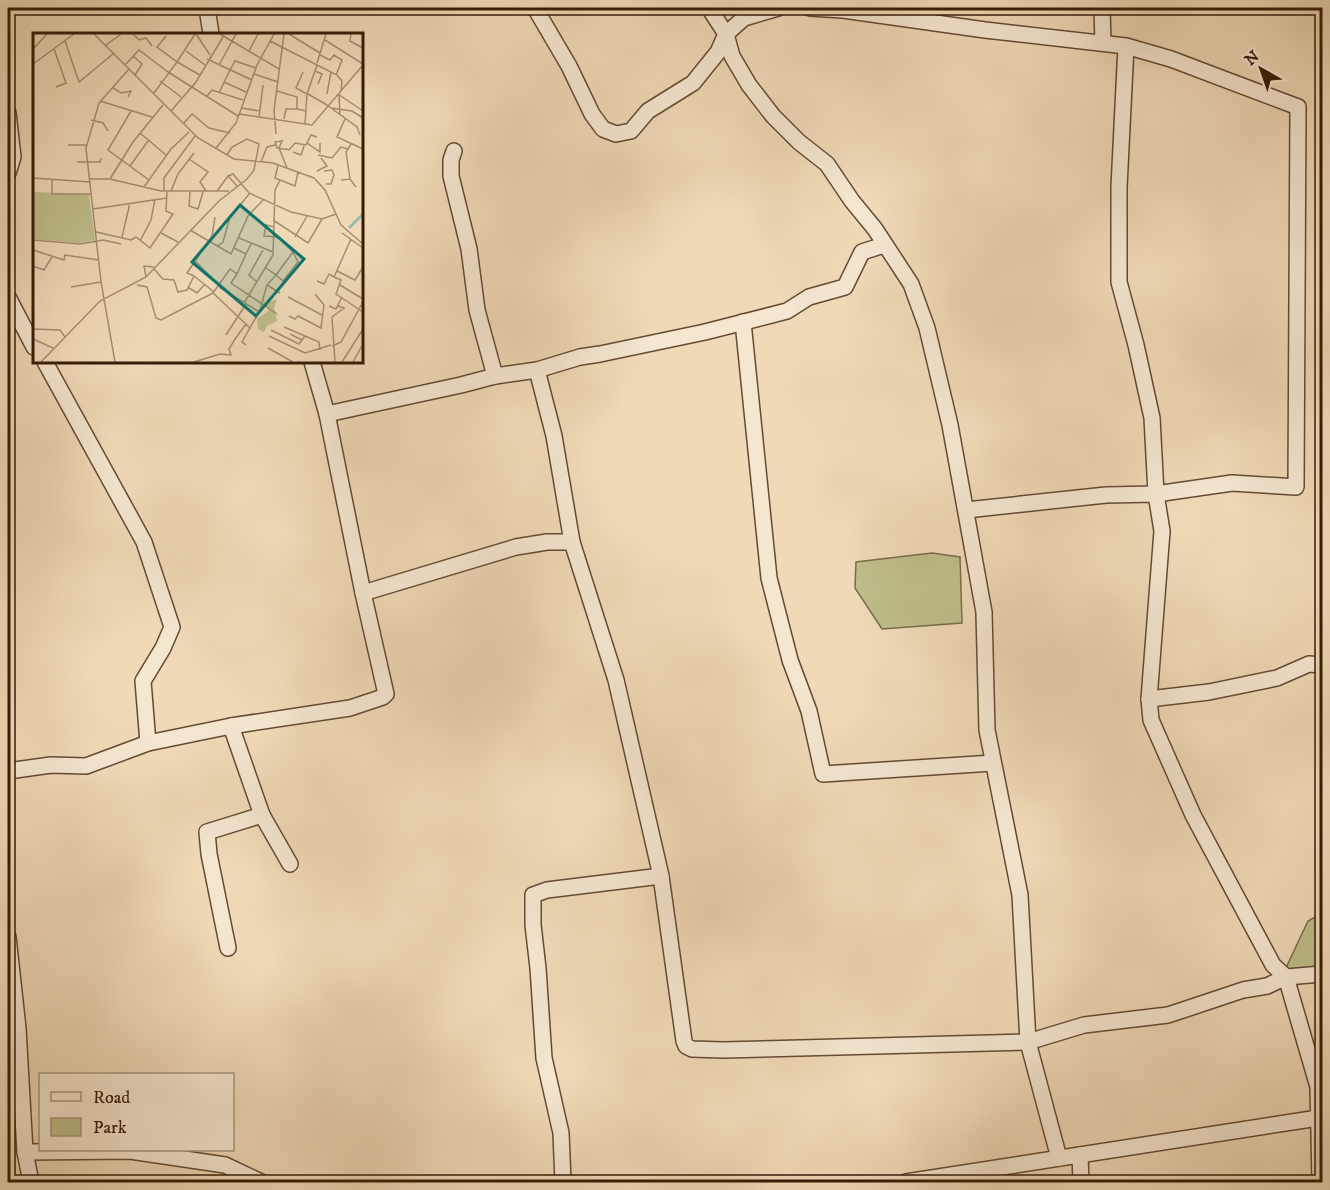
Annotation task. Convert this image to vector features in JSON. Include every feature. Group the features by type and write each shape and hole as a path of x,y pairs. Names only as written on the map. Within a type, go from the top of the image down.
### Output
{"street":[{"path":"207,8 211,33"},
{"path":"535,8 569,66 592,114 603,129 616,134 631,131 648,111 693,83 718,52 726,34 744,18 778,8"},
{"path":"709,8 726,34 732,56 749,84 779,122 799,142 827,164 852,201 875,229 911,284 927,328 950,425 984,612 987,730 1020,895 1028,1042 1059,1158"},
{"path":"810,8 843,10 985,30 1126,46 1171,59 1298,107 1296,487 1232,483 1156,494 1106,495 966,510"},
{"path":"1102,8 1103,43"},
{"path":"1126,46 1119,187 1119,282 1152,418 1156,494 1162,531 1149,699 1151,720 1193,815 1273,965 1286,977 1318,1087 1320,1182"},
{"path":"8,113 13,157 8,173"},
{"path":"454,151 451,160 451,176 469,249 477,310 495,376"},
{"path":"327,414 495,376 537,370 580,357 743,322 787,310 809,297 845,287 862,252 884,245"},
{"path":"8,297 33,344"},
{"path":"743,322 769,578 790,660 809,711 823,774 993,763"},
{"path":"46,363 144,542 172,627 163,648 143,681 148,743"},
{"path":"8,771 51,765 86,766 148,743 231,726 350,708 386,694 327,414 312,363"},
{"path":"537,370 554,436 572,542 616,680 661,876 686,1046 692,1049 723,1050 1028,1042 1084,1025 1168,1015 1243,990 1267,986 1286,977 1323,974"},
{"path":"363,593 516,548 547,542 572,542"},
{"path":"1149,699 1220,690 1277,678 1309,664 1323,665"},
{"path":"231,726 262,814 290,864"},
{"path":"228,948 209,854 207,832 262,814"},
{"path":"563,1182 561,1133 544,1058 538,968 532,925 533,894 547,890 661,876"},
{"path":"8,937 18,1028 25,1152 31,1182"},
{"path":"906,1182 1318,1118"},
{"path":"25,1152 130,1151 225,1166 261,1182"},
{"path":"1080,1155 1081,1182"}],"green space":[{"path":"932,553 960,557 962,623 882,629 855,588 856,562"},
{"path":"1322,913 1322,969 1285,970 1308,921"}]}
